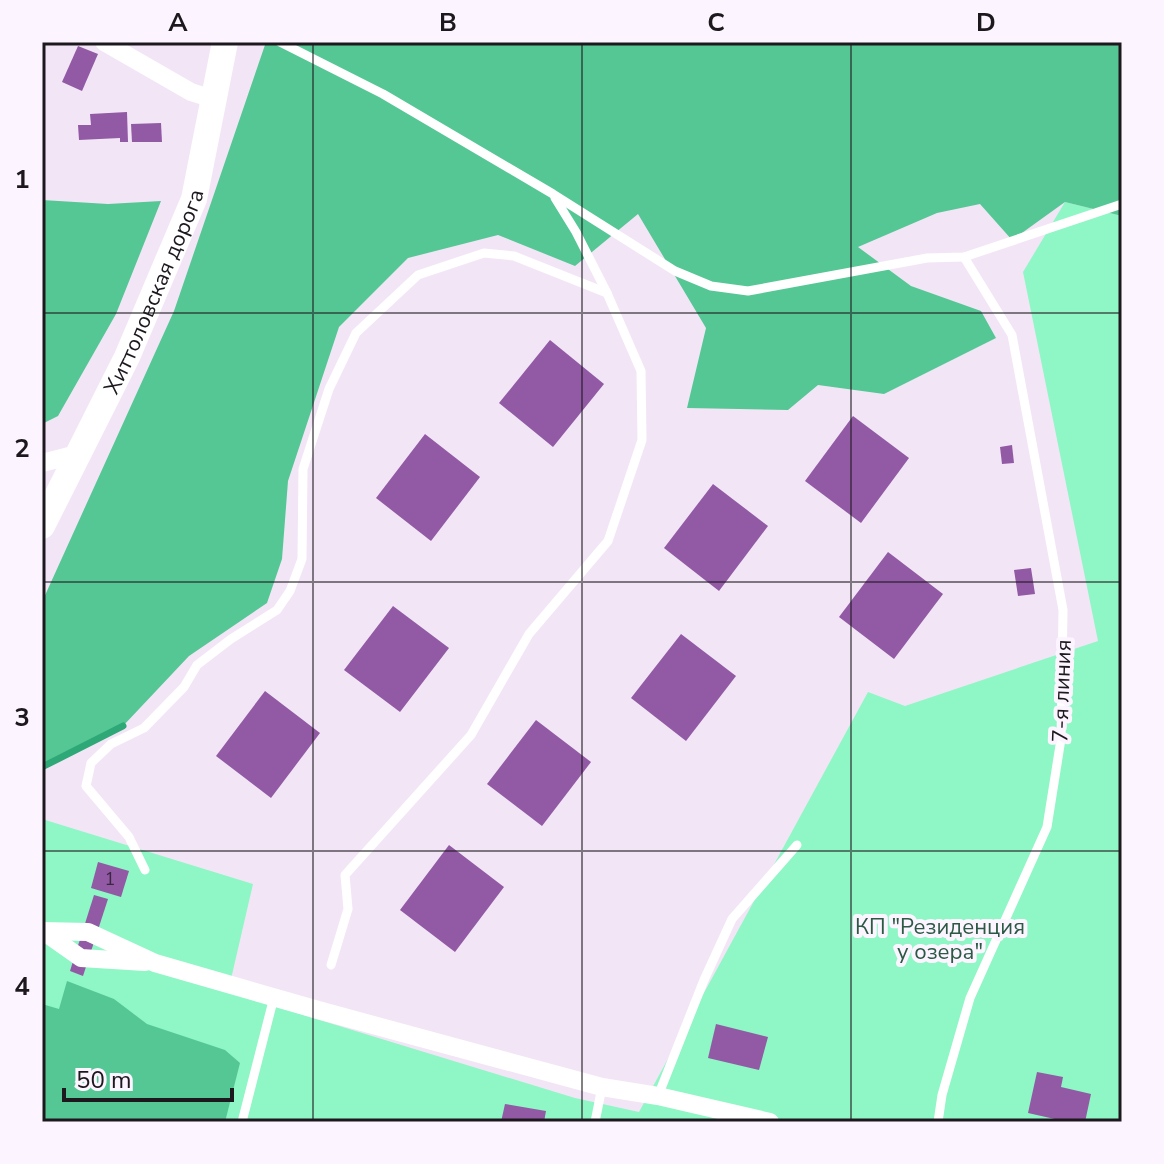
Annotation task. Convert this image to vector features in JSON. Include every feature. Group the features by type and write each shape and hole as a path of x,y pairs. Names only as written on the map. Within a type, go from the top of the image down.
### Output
{"street":[{"path":"104,42 191,92 213,99"},
{"name":"Хиттоловская дорога","path":"42,526 127,357 194,199 225,42"},
{"path":"42,463 77,454"},
{"path":"43,934 88,932 155,963 602,1087 658,1096 770,1122"},
{"path":"43,934 81,958 155,963"}],"lane":[{"path":"280,42 383,94 553,194 675,271 711,286 748,291 927,258 964,257 1122,204"},
{"path":"331,965 348,909 345,875 471,735 529,634 608,541 642,440 641,371 607,293 553,194"},
{"path":"145,870 129,837 86,786 91,763 111,744 144,728 184,687 197,665 277,610 290,591 302,559 303,469 329,389 356,333 418,275 484,253 514,256 607,293"},
{"name":"7-я линия","path":"938,1122 942,1095 970,998 1047,827 1061,739 1063,610 1012,335 964,257"},
{"path":"658,1096 732,919 797,845"},
{"path":"242,1122 274,996"},
{"path":"595,1122 602,1087"}],"green space":[{"path":"266,42 1122,42 1122,216 1065,202 1012,240 980,204 937,213 858,247 911,286 981,311 996,338 884,394 818,385 788,410 687,408 706,328 638,214 575,266 498,235 408,258 339,327 288,481 282,559 267,603 189,656 123,726 42,764 42,602 174,311"},
{"path":"42,200 108,204 161,201 116,314 58,416 42,424"},
{"name":"КП \"Резиденция у озера\"","path":"1065,202 1122,216 1122,1122 42,1122 42,819 253,884 228,992 575,1098 639,1112 868,692 905,706 1098,641 1023,272"},
{"path":"67,981 114,999 147,1024 225,1050 240,1063 225,1122 42,1122 42,1004 59,1009"}],"building":[{"path":"78,46 98,54 82,91 62,82"},
{"path":"127,112 128,142 120,142 120,138 79,140 78,125 91,125 90,114"},
{"path":"161,123 162,142 132,142 131,124"},
{"path":"550,340 604,384 553,447 499,403"},
{"path":"853,416 909,458 861,523 805,481"},
{"path":"425,434 480,477 431,541 376,498"},
{"path":"1012,445 1014,463 1002,464 1000,447"},
{"path":"713,484 768,526 719,591 664,548"},
{"path":"888,552 943,594 894,659 839,617"},
{"path":"1031,568 1035,594 1018,596 1014,570"},
{"path":"393,606 449,648 400,712 344,670"},
{"path":"681,634 736,676 686,741 631,698"},
{"path":"265,691 320,733 271,798 216,756"},
{"path":"536,720 591,762 542,826 487,784"},
{"path":"449,845 504,887 455,952 400,910"},
{"path":"98,862 129,871 121,897 91,888"},
{"path":"94,895 108,899 83,976 70,971"},
{"path":"716,1024 768,1037 759,1070 708,1058"},
{"path":"1037,1072 1063,1077 1061,1087 1091,1094 1085,1122 1068,1122 1028,1113"},
{"path":"505,1104 546,1111 544,1122 501,1122"}],"waterway":[{"path":"42,767 123,726"}]}
